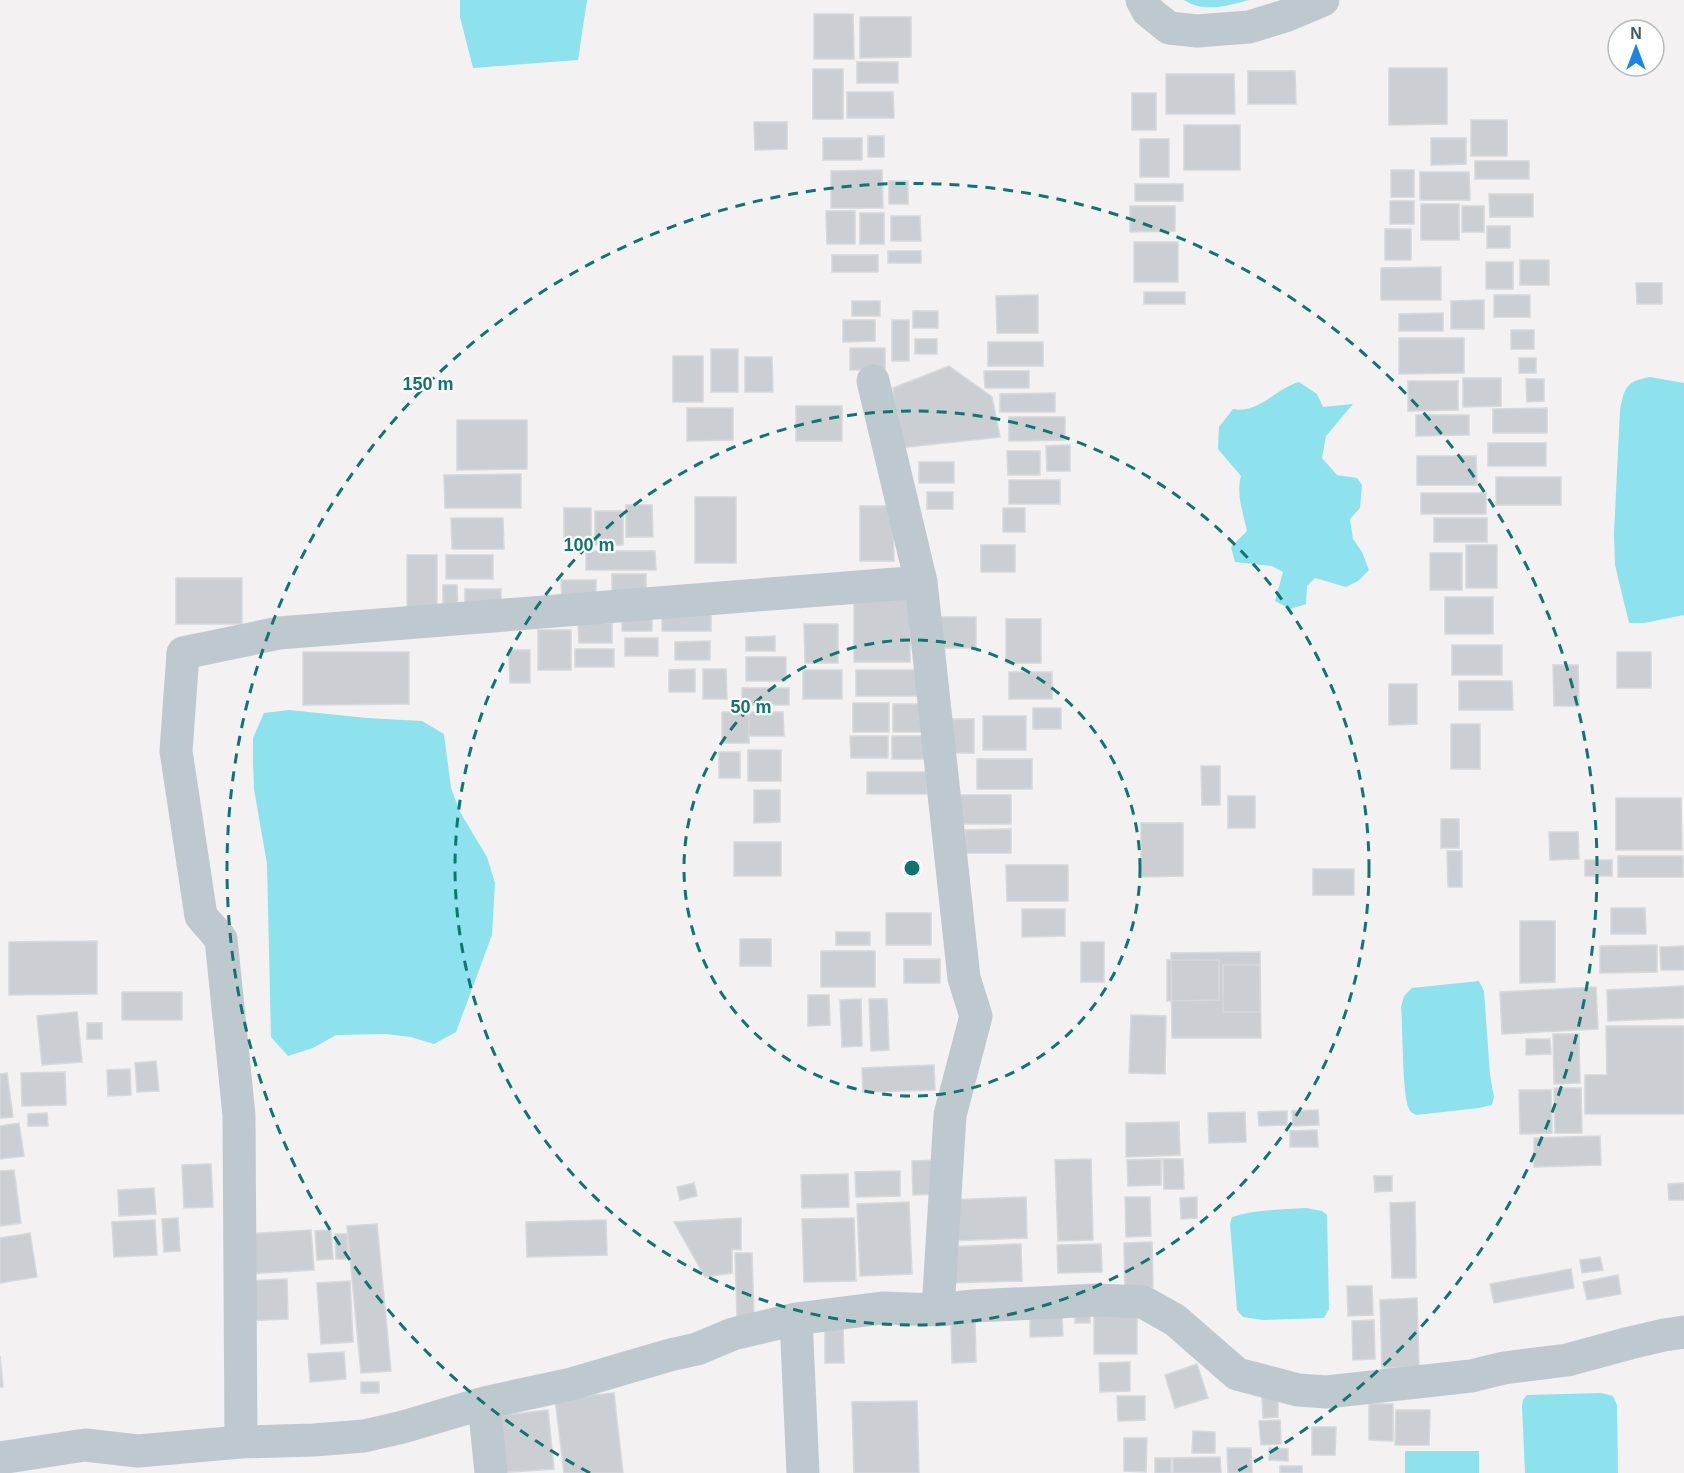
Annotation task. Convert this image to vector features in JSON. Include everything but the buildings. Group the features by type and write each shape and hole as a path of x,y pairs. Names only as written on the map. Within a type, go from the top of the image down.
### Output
{"street":[{"path":"1142,0 1148,11 1169,28 1197,31 1249,27 1285,16 1323,0"},
{"path":"873,381 921,582 964,978 976,1016 950,1115 939,1310"},
{"path":"240,1442 239,1115 221,939 201,916 176,751 183,653 279,633 921,582"},
{"path":"0,1458 85,1445 138,1451 240,1442 364,1436 484,1403 571,1384 697,1349 733,1334 796,1319 882,1308 939,1310 1058,1302 1143,1302 1175,1320 1237,1374 1298,1390 1327,1392 1461,1377 1504,1368 1567,1360 1630,1343 1684,1332"},
{"path":"796,1319 803,1473"},
{"path":"484,1403 491,1473"}],"water":[{"path":"460,0 587,0 578,60 473,68 460,17"},
{"path":"1184,0 1249,0 1208,7"},
{"path":"1650,377 1684,383 1684,615 1644,623 1629,623 1615,565 1614,533 1620,411 1625,391 1631,383"},
{"path":"1299,382 1317,394 1323,407 1353,404 1326,436 1322,458 1337,475 1357,478 1362,485 1360,508 1350,519 1353,539 1362,552 1369,570 1358,581 1346,587 1315,578 1307,586 1306,604 1290,609 1275,601 1283,572 1272,566 1235,562 1231,547 1247,531 1240,497 1241,476 1218,449 1219,427 1233,409 1251,408"},
{"path":"289,710 422,721 444,734 451,788 460,812 487,857 495,883 492,935 456,1032 434,1044 411,1037 386,1034 336,1035 313,1048 288,1056 271,1037 267,864 254,789 253,738 264,713"},
{"path":"1479,981 1484,991 1490,1075 1494,1097 1492,1105 1416,1115 1409,1109 1405,1090 1401,1007 1404,996 1412,988"},
{"path":"1306,1208 1322,1211 1327,1215 1329,1309 1324,1318 1263,1320 1243,1317 1237,1310 1230,1224 1232,1217 1260,1211"},
{"path":"1601,1393 1613,1396 1617,1405 1618,1473 1525,1473 1522,1406 1527,1395"},
{"path":"1405,1451 1479,1451 1479,1473 1405,1473"}]}
